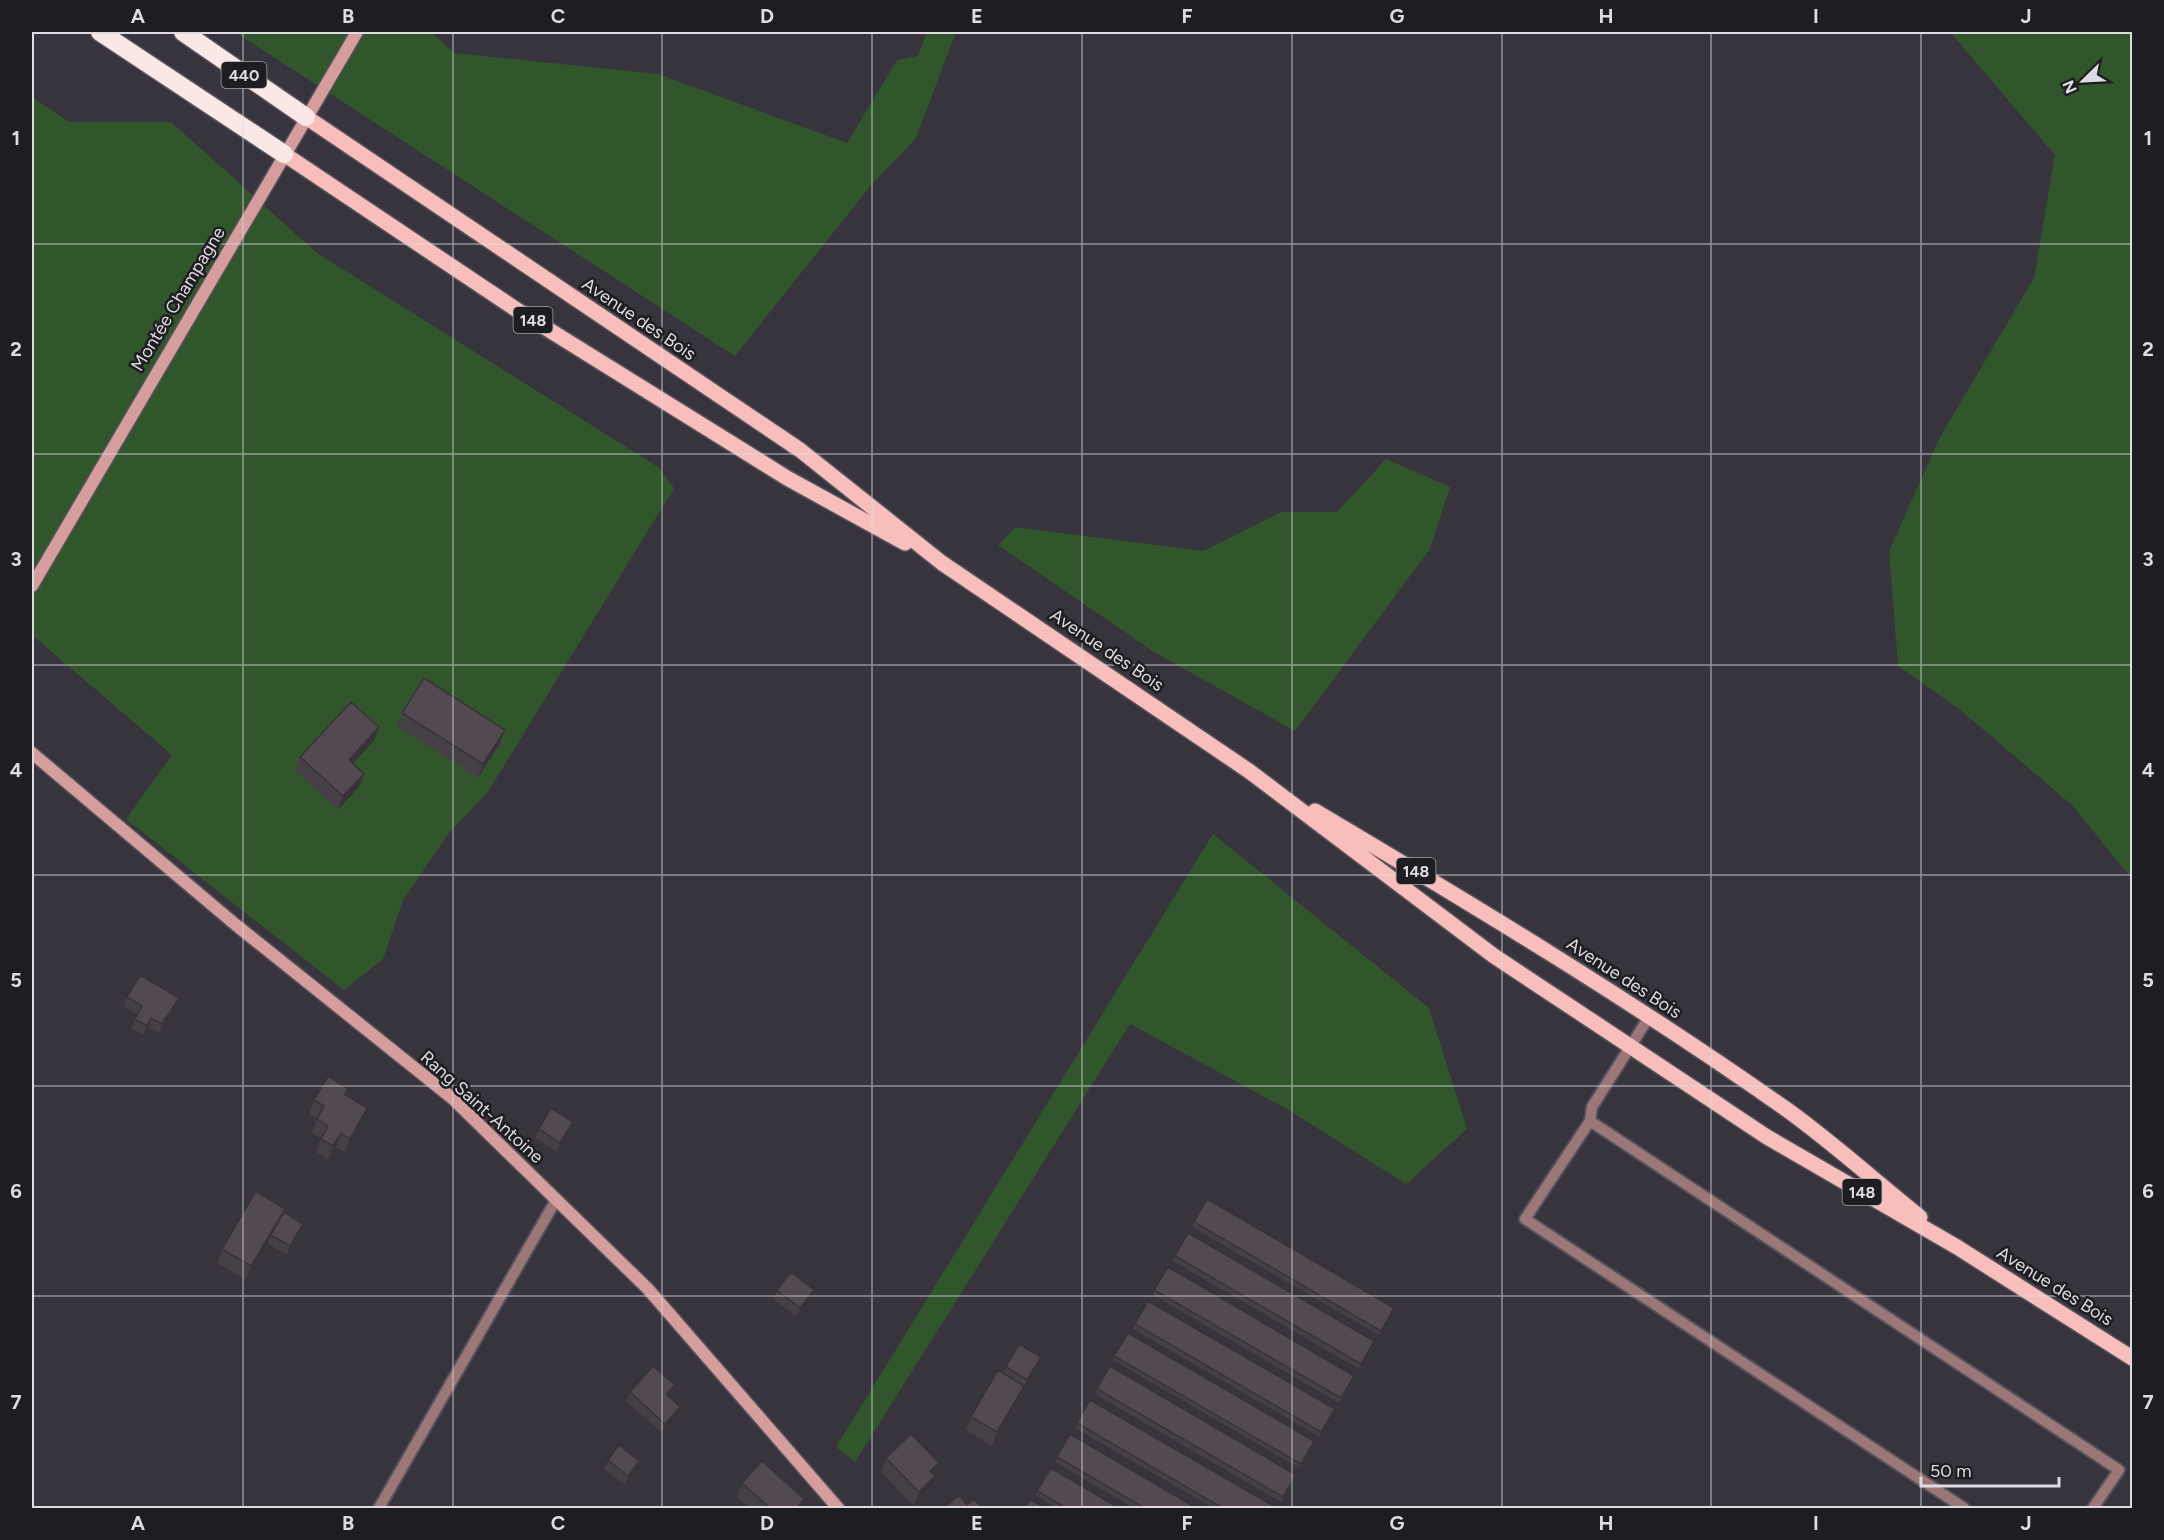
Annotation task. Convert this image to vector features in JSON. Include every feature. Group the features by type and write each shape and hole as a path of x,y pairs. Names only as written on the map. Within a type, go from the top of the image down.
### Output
{"highway":[{"name":"440","path":"100,32 284,154"},
{"name":"440","path":"183,32 306,117"}],"main road":[{"name":"Avenue des Bois","path":"306,117 800,450 942,563 1249,771 1494,956 1767,1137 1957,1247 2133,1358"},
{"name":"Avenue des Bois","path":"284,154 477,285 777,472 942,563"},
{"name":"Avenue des Bois","path":"1249,771 1513,929 1648,1017 1787,1111 1957,1247"}],"street":[{"name":"Montée Champagne","path":"32,586 357,32"},
{"name":"Rang Saint-Antoine","path":"32,753 236,925 452,1098 648,1289 838,1509"}],"lane":[{"path":"1648,1017 1592,1107 1590,1121 1525,1219 1964,1509"},
{"path":"1590,1121 2119,1470 2093,1509"},
{"path":"379,1509 556,1200"}],"green space":[{"path":"235,32 431,32 454,53 658,74 847,143 897,60 918,56 927,32 956,32 916,138 872,184 735,356"},
{"path":"1950,32 2132,32 2132,879 2072,805 1958,708 1898,666 1889,551 1940,437 2034,278 2055,155"},
{"path":"32,97 69,122 171,122 317,253 658,467 674,488 488,792 449,833 403,900 383,959 344,990 126,819 172,755 32,635"},
{"path":"1386,459 1450,487 1430,549 1295,731 1154,652 998,545 1015,527 1203,551 1281,512 1337,512"},
{"path":"1213,834 1429,1008 1467,1129 1406,1184 1287,1109 1130,1024 855,1462 836,1447"}],"building":[{"path":"424,678 505,730 483,764 402,713"},
{"path":"351,702 379,727 349,760 364,774 343,796 300,757"},
{"path":"140,975 179,998 162,1024 151,1018 147,1026 135,1019 142,1006 127,997"},
{"path":"328,1076 348,1089 344,1094 367,1108 350,1139 341,1133 333,1146 321,1139 328,1126 317,1119 324,1106 314,1100"},
{"path":"551,1108 573,1122 560,1143 539,1129"},
{"path":"256,1191 285,1209 251,1266 222,1249"},
{"path":"1207,1199 1394,1308 1381,1331 1194,1222"},
{"path":"284,1212 303,1224 290,1246 271,1235"},
{"path":"1188,1233 1374,1341 1361,1364 1175,1256"},
{"path":"1168,1267 1354,1376 1341,1398 1154,1290"},
{"path":"791,1272 814,1290 800,1308 777,1290"},
{"path":"1148,1301 1335,1409 1321,1432 1135,1324"},
{"path":"1128,1333 1314,1441 1301,1464 1114,1356"},
{"path":"1019,1344 1041,1357 1027,1380 1006,1367"},
{"path":"653,1366 675,1385 666,1394 680,1407 665,1424 630,1392"},
{"path":"1110,1366 1296,1475 1283,1497 1097,1389"},
{"path":"998,1370 1024,1386 997,1432 971,1417"},
{"path":"1090,1400 1277,1508 1224,1509 1077,1423"},
{"path":"911,1434 939,1463 930,1471 935,1476 919,1492 886,1458"},
{"path":"1070,1434 1198,1509 1146,1509 1057,1457"},
{"path":"619,1445 639,1461 628,1476 608,1460"},
{"path":"762,1461 804,1499 796,1509 771,1509 742,1483"},
{"path":"1051,1468 1121,1509 1068,1509 1037,1491"},
{"path":"959,1495 967,1505 974,1499 983,1509 943,1509"},
{"path":"1030,1499 1046,1509 1025,1509"}]}
